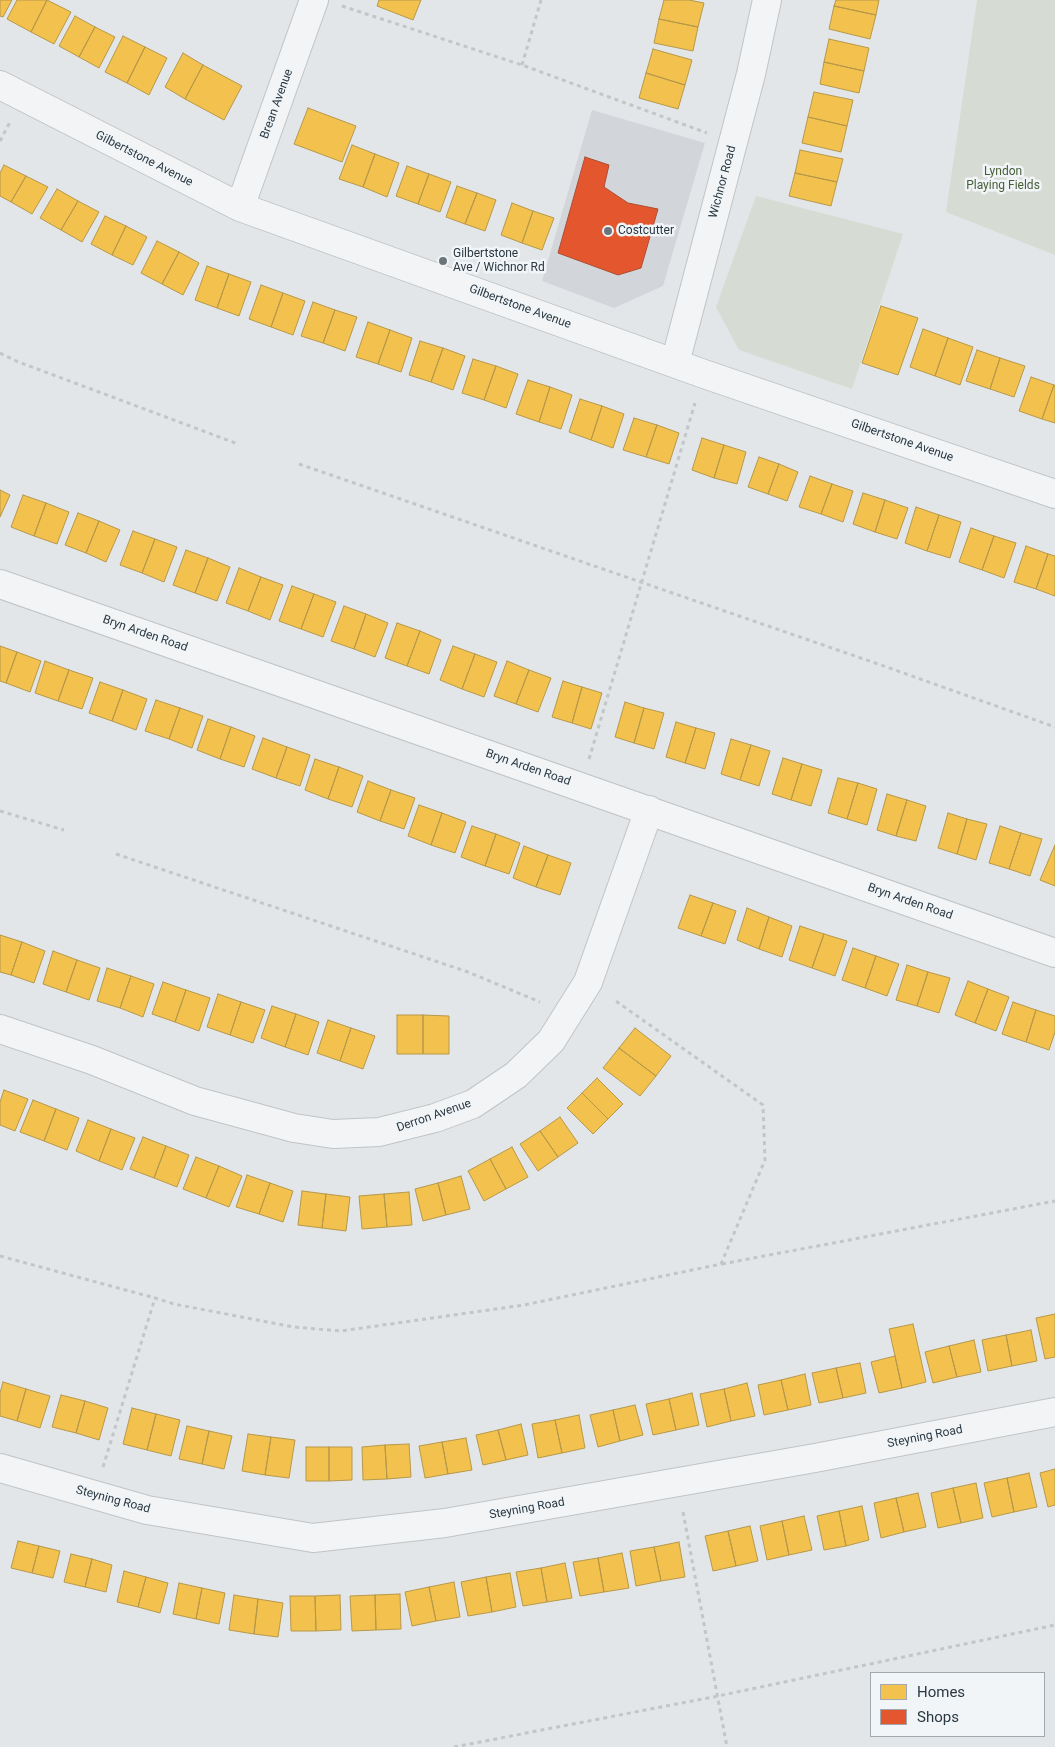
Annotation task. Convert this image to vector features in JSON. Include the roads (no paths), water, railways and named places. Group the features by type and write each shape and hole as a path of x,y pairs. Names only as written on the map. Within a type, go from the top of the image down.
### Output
{"street":[{"name":"Brean Avenue","path":"240,207 314,0"},
{"name":"Wichnor Road","path":"675,363 733,142 767,0"},
{"name":"Gilbertstone Avenue","path":"0,85 240,207 704,374 1055,494"},
{"name":"Bryn Arden Road","path":"0,584 581,786 1055,954"},
{"name":"Derron Avenue","path":"0,1029 92,1060 195,1100 294,1128 333,1134 379,1132 404,1128 473,1104 516,1075 550,1041 588,982 649,810"},
{"name":"Steyning Road","path":"0,1468 147,1510 312,1538 445,1523 678,1483 1055,1412"}],"place":[{"name":"Costcutter","path":"608,231"},
{"name":"Gilbertstone Ave / Wichnor Rd","path":"443,261"}],"park label":[{"name":"Lyndon Playing Fields","path":"1003,179"}]}
